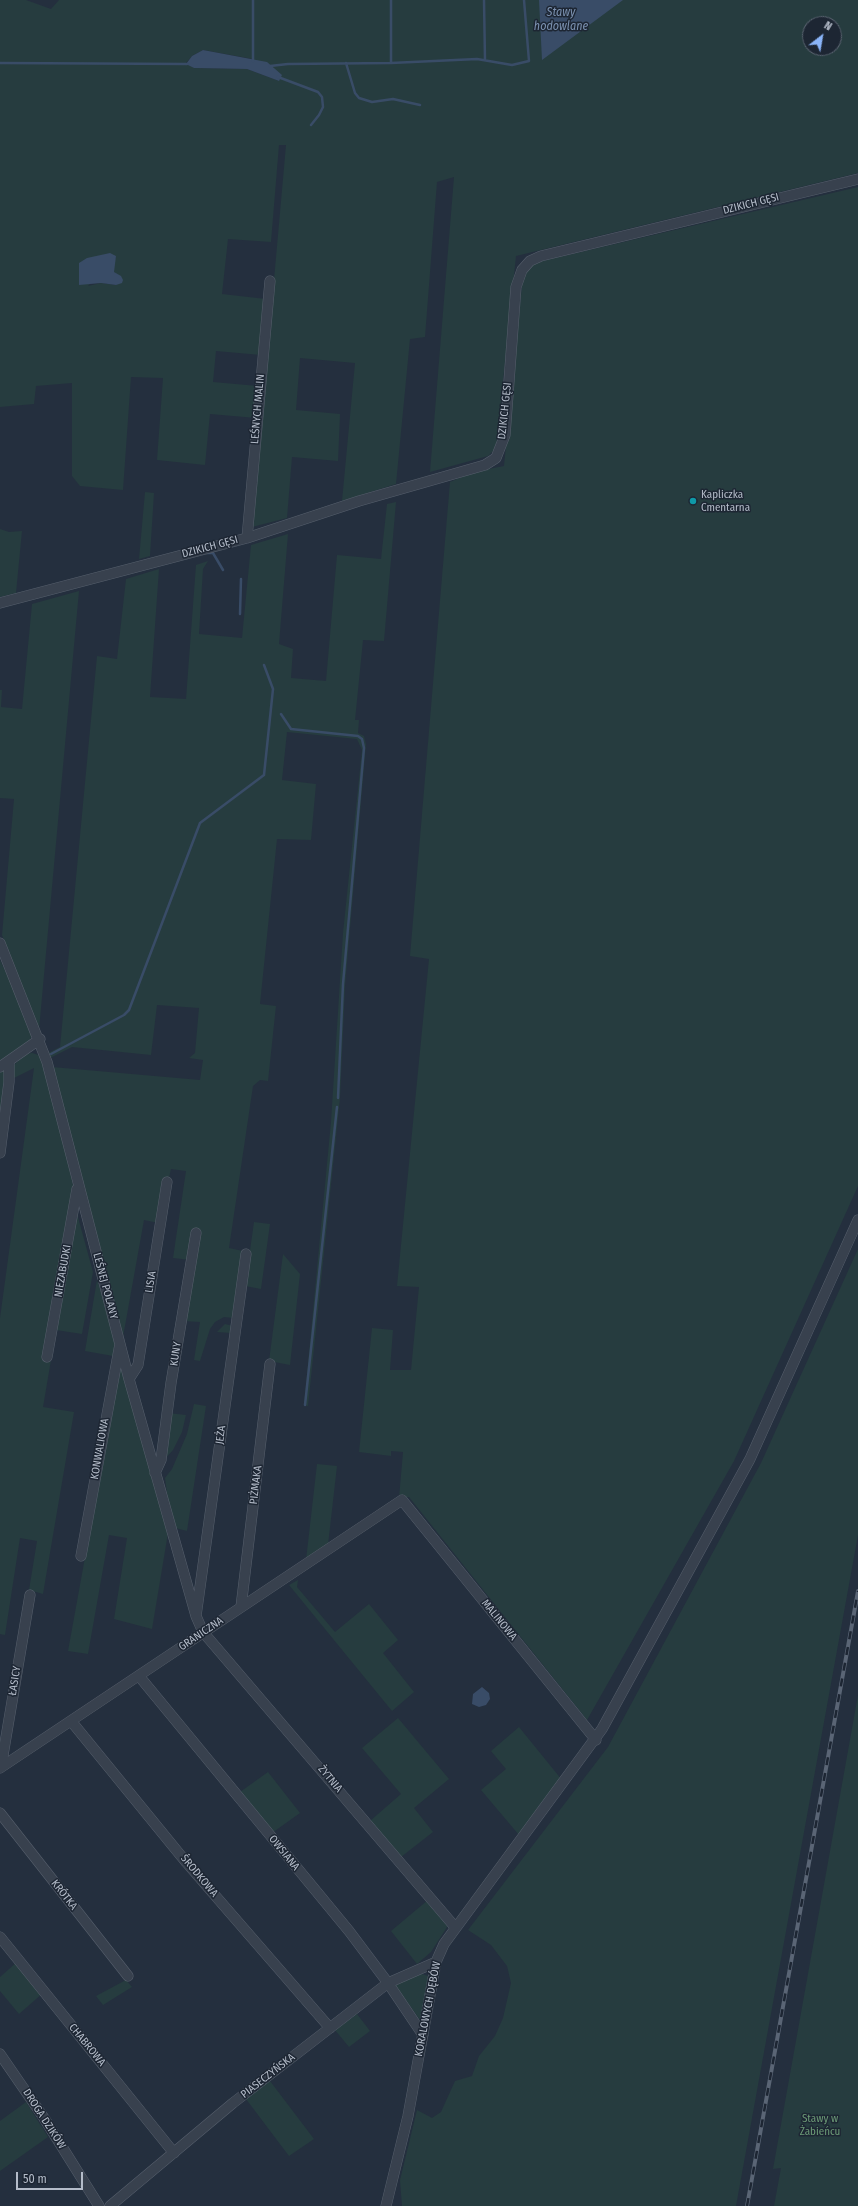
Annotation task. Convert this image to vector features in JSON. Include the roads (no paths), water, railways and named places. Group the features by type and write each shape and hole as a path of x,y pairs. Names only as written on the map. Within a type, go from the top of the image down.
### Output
{"street":[{"name":"DZIKICH GĘSI","path":"0,603 247,538 359,501 485,465 493,460 498,454 505,435 516,287 522,270 530,261 541,256 858,179"},
{"name":"LEŚNYCH MALIN","path":"247,538 270,281"},
{"name":"LEŚNEJ POLANY","path":"0,943 40,1039 47,1062 78,1185 121,1343 129,1379 196,1616 204,1632"},
{"path":"0,1067 40,1039"},
{"path":"0,1153 9,1082 9,1061"},
{"name":"LISIA","path":"129,1379 138,1365 168,1182"},
{"name":"NIEZABUDKI","path":"47,1357 78,1185"},
{"name":"KORALOWYCH DĘBÓW","path":"386,2206 408,2116 436,1962 444,1944 455,1927 596,1740 750,1458 858,1220"},
{"name":"KUNY","path":"155,1473 161,1460 171,1383 196,1234"},
{"name":"JEŻA","path":"196,1616 198,1612 246,1254"},
{"name":"KONWALIOWA","path":"81,1556 121,1343"},
{"name":"PIŻMAKA","path":"241,1607 270,1364"},
{"name":"MALINOWA","path":"402,1500 596,1740"},
{"name":"GRANICZNA","path":"0,1768 402,1500"},
{"name":"ŁASICY","path":"0,1768 30,1595"},
{"name":"ŻYTNIA","path":"204,1632 455,1927"},
{"name":"OWSIANA","path":"139,1676 349,1931 388,1982 423,2035"},
{"name":"ŚRODKOWA","path":"71,1721 186,1862 330,2028"},
{"name":"KRÓTKA","path":"0,1813 128,1976"},
{"name":"CHABROWA","path":"0,1938 174,2153"},
{"name":"PIASECZYŃSKA","path":"110,2206 233,2103 388,1982 436,1962"},
{"name":"DROGA DZIKÓW","path":"0,2054 44,2118 100,2206"}],"water":[{"name":"Stawy hodowlane","path":"539,0 623,0 542,60"},
{"path":"203,50 267,62 282,75 279,81 247,69 194,68 186,64 192,56"},
{"path":"110,253 116,256 114,272 121,276 123,280 122,283 116,285 101,283 79,285 79,263 87,258"},
{"path":"482,1687 489,1693 490,1699 486,1705 479,1707 472,1704 473,1694"}],"waterway":[{"path":"253,0 253,61"},
{"path":"270,66 288,64 391,63 391,0"},
{"path":"484,0 485,60"},
{"path":"391,63 477,59 512,65 529,61 524,0"},
{"path":"0,63 187,64"},
{"path":"346,63 355,93 359,98 372,102 393,99 420,105"},
{"path":"278,77 318,92 322,97 323,107 311,125"},
{"path":"207,553 213,553 223,570"},
{"path":"240,614 241,579"},
{"path":"51,1054 124,1015 129,1010 200,823 264,775 273,689 264,665"},
{"path":"281,714 291,729 358,736 362,739 364,748 343,984 338,1098"},
{"path":"305,1405 337,1107"}],"railway":[{"path":"747,2206 858,1591"}],"place":[{"name":"Kapliczka Cmentarna","path":"693,501"}],"park label":[{"name":"Stawy w Żabieńcu","path":"820,2125"}]}
